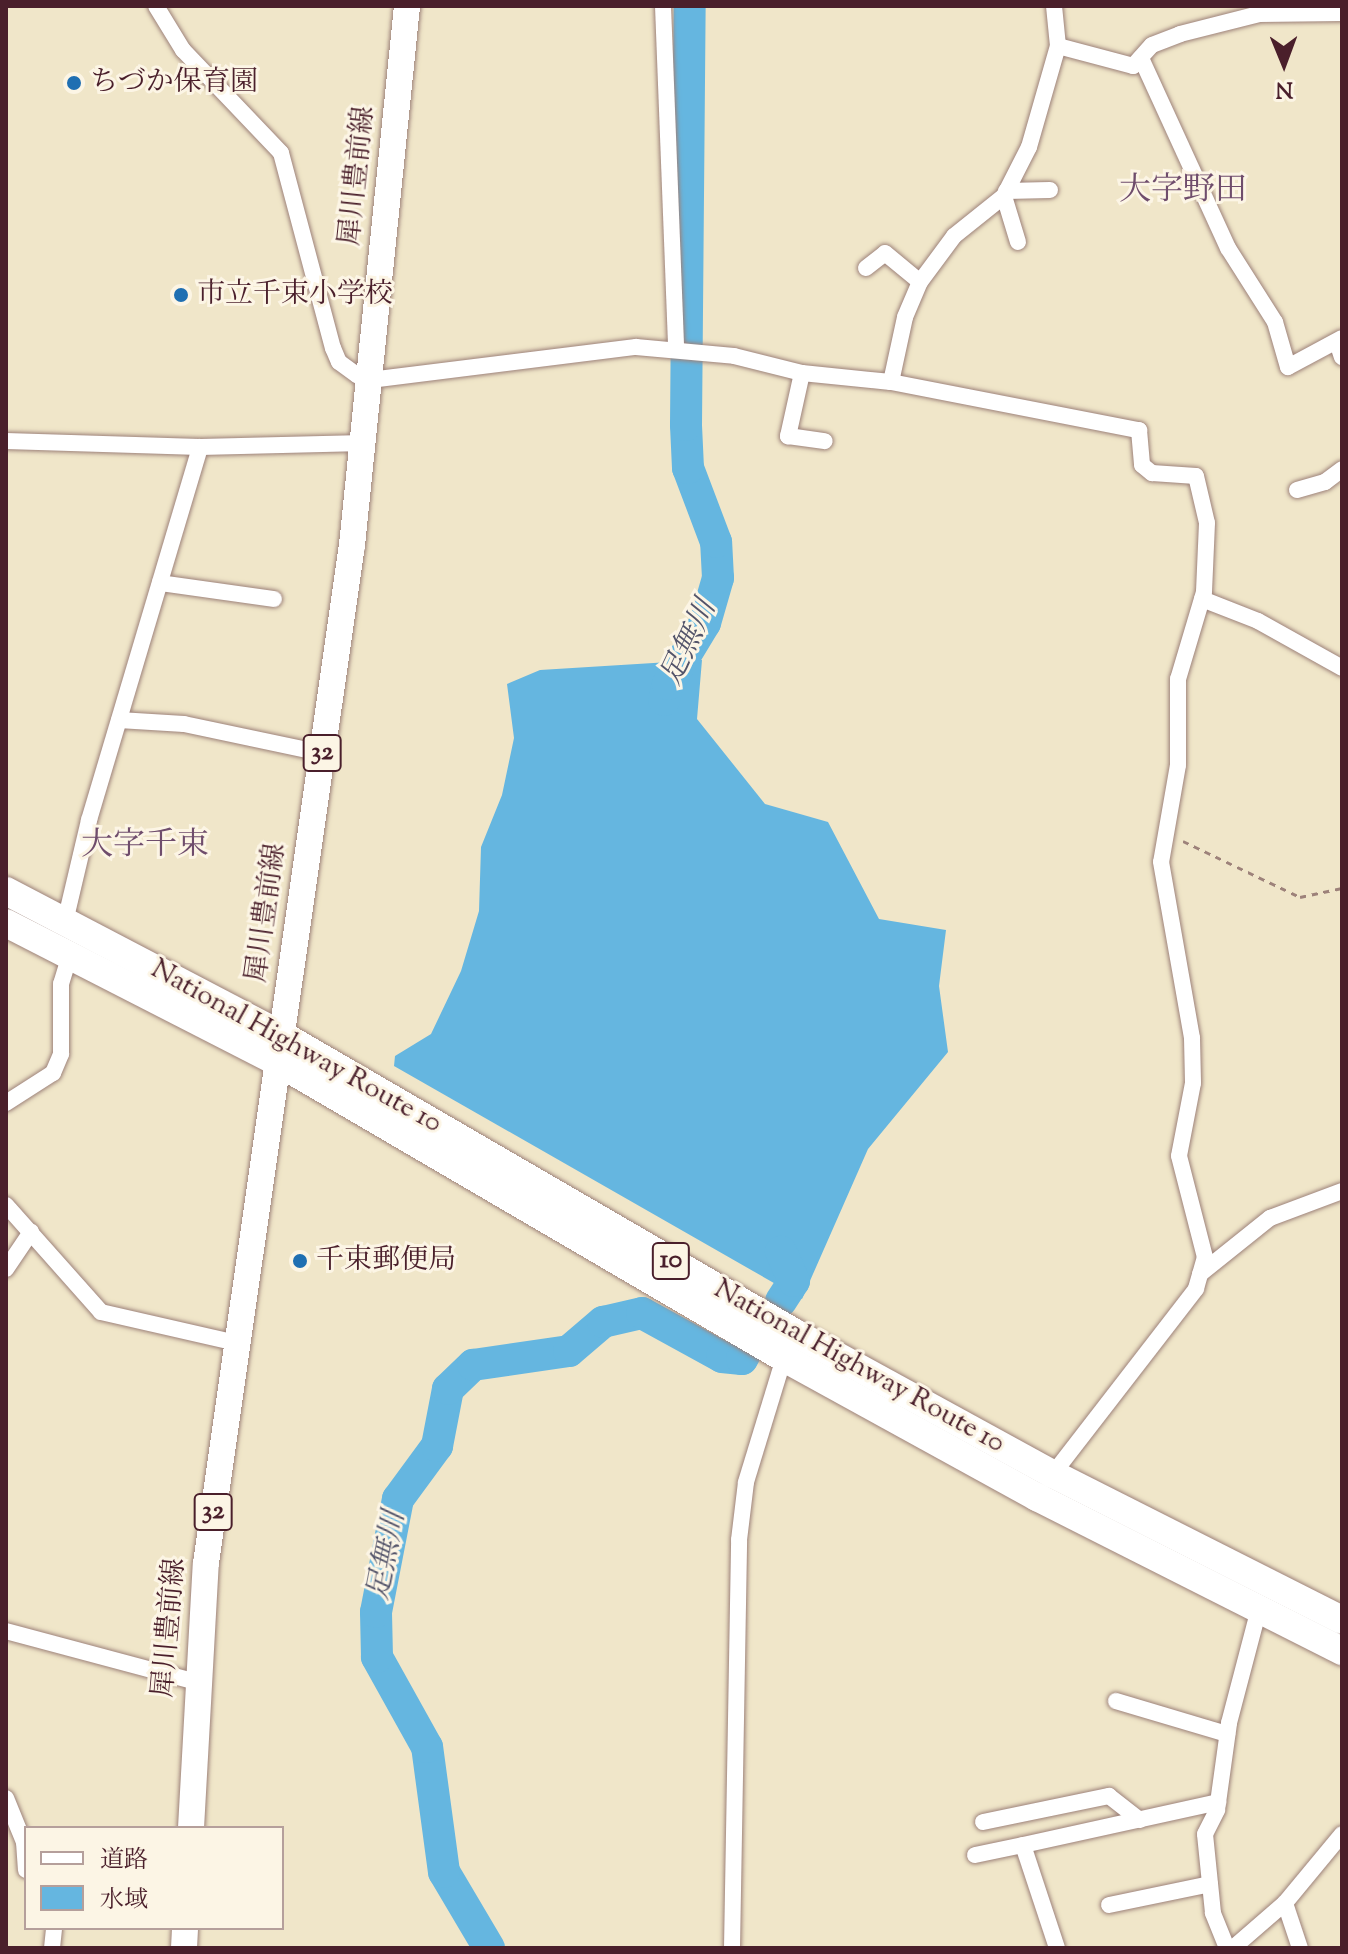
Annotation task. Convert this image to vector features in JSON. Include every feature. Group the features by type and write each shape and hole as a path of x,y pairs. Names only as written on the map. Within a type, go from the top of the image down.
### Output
{"highway":[{"name":"National Highway Route 10","path":"6,891 61,919 281,1049 784,1358 1037,1497 1342,1651"},
{"name":"National Highway Route 10","path":"6,923 73,957 281,1049 1053,1474 1342,1620"}],"main road":[{"name":"犀川豊前線","path":"191,1826 206,1563 281,1049 364,443 407,6"}],"street":[{"path":"156,6 183,50 281,153 333,348 339,362 370,380 546,356 636,347 676,349 734,356 802,373 891,382 1139,430 1142,465 1152,473 1196,476 1207,523 1202,599 1178,679 1178,765 1161,862 1192,1038 1193,1083 1179,1156 1205,1257 1196,1289 1053,1474"},
{"path":"663,6 676,349"},
{"path":"891,382 905,317 920,282 954,236 1005,194 1029,147 1058,46 1054,6"},
{"path":"1058,46 1133,66 1152,45 1180,34 1259,14 1342,13"},
{"path":"1141,58 1228,248 1275,322 1288,367 1340,346"},
{"path":"1005,194 1050,190"},
{"path":"1005,194 1018,242"},
{"path":"866,268 885,253 920,282"},
{"path":"802,373 788,436 825,441"},
{"path":"6,441 200,447 364,443"},
{"path":"6,1103 53,1073 61,1054 61,984 73,957 61,919 200,447"},
{"path":"1297,490 1325,482 1342,469"},
{"path":"160,583 274,599"},
{"path":"1202,599 1258,621 1342,668"},
{"path":"119,720 184,724 322,753"},
{"path":"1200,1274 1270,1218 1342,1191"},
{"path":"6,1205 101,1312 236,1343"},
{"path":"6,1269 31,1232"},
{"path":"732,1948 739,1540 746,1482 784,1358"},
{"path":"1259,1609 1227,1734 1218,1802 1205,1834 1213,1913 1230,1948 1285,1903 1342,1834"},
{"path":"6,1631 197,1682"},
{"path":"1116,1701 1227,1734"},
{"path":"983,1822 1109,1796 1140,1820"},
{"path":"6,1798 24,1842"},
{"path":"975,1855 1218,1802"},
{"path":"1023,1845 1057,1948"},
{"path":"1109,1905 1210,1884"},
{"path":"1285,1903 1300,1948"}],"path":[{"path":"1165,833 1300,897 1342,888"}],"water":[{"path":"702,660 697,719 765,804 828,822 879,919 946,930 939,986 948,1052 868,1149 802,1299 394,1066 395,1056 431,1034 461,971 479,911 481,847 502,795 514,738 507,684 540,670"}],"waterway":[{"name":"足無川","path":"664,700 668,684 705,623 718,578 716,542 688,468 690,6"},
{"name":"足無川","path":"781,1252 794,1281 781,1301"},
{"name":"足無川","path":"489,1948 444,1872 427,1747 377,1657 376,1612 398,1499 437,1446 448,1389 473,1365 569,1351 603,1322 642,1313 722,1357 742,1359 745,1354"}],"place":[{"name":"ちづか保育園","path":"74,83"},
{"name":"市立千束小学校","path":"181,295"},
{"name":"千束郵便局","path":"300,1261"}],"district":[{"name":"大字野田","path":"1183,191"},
{"name":"大字千束","path":"145,846"}]}
